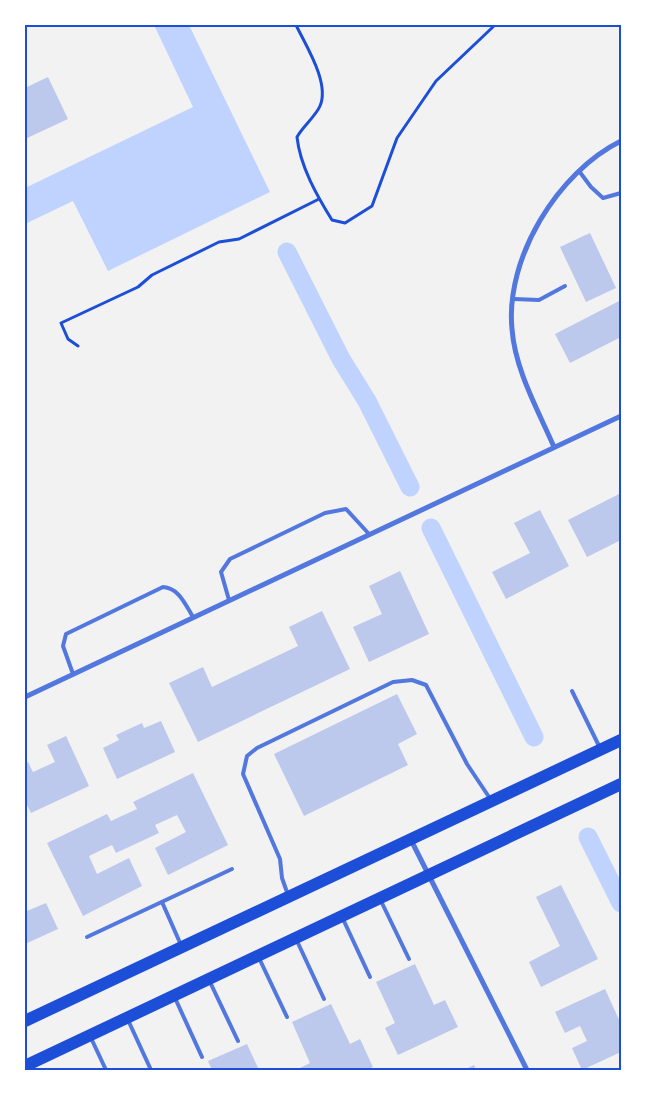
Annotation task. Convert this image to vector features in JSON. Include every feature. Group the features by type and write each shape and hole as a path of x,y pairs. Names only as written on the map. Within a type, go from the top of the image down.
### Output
{"main road":[{"path":"25,1021 621,740"},
{"path":"25,1066 621,784"}],"street":[{"path":"554,447 520,365 511,329 514,299 521,264 536,227 552,200 579,171 621,141"},
{"path":"25,697 621,416"},
{"path":"411,839 527,1070"}],"lane":[{"path":"579,171 591,187 603,198 621,193"},
{"path":"514,299 539,300 565,286"},
{"path":"229,600 221,572 230,559 325,513 346,509 369,534"},
{"path":"73,674 64,646 66,634 154,591 163,587 170,588 178,593 193,617"},
{"path":"288,897 282,878 280,860 243,774 247,756 257,748 393,682 412,680 426,685 467,764 492,801"},
{"path":"572,691 601,750"},
{"path":"87,937 232,869"},
{"path":"380,899 409,959"},
{"path":"162,902 182,948"},
{"path":"342,917 370,977"},
{"path":"296,939 324,999"},
{"path":"258,956 287,1017"},
{"path":"209,980 238,1041"},
{"path":"174,996 202,1057"},
{"path":"127,1018 151,1070"},
{"path":"90,1036 106,1070"}],"path":[{"path":"296,25 316,68 322,85 323,97 320,108 297,137 298,148 319,200 332,220 345,223 372,206 397,138 436,81 495,25"},
{"path":"78,346 68,339 61,322 138,287 152,275 219,242 239,239 319,200"}],"water":[{"path":"154,25 189,25 270,192 108,271 73,201 25,224 25,188 193,107"}],"building":[{"path":"48,77 68,119 25,139 25,88"},
{"path":"590,233 616,288 586,302 560,247"},
{"path":"621,300 621,337 570,363 555,334"},
{"path":"621,493 621,540 587,557 568,520"},
{"path":"540,510 569,566 506,599 492,572 530,553 514,523"},
{"path":"400,571 429,634 369,662 353,627 382,614 369,586"},
{"path":"322,611 350,669 198,742 169,683 203,667 212,687 298,646 289,627"},
{"path":"397,694 417,734 398,744 408,765 304,816 274,754"},
{"path":"161,721 175,752 117,779 103,748 119,740 116,735 142,723 144,728"},
{"path":"66,736 89,786 31,813 25,801 25,764 28,762 33,772 55,762 47,745"},
{"path":"193,773 228,845 168,875 155,848 186,832 177,815 155,825 159,833 116,853 112,845 89,856 97,874 129,858 142,886 83,916 47,843 107,814 111,821 137,809 133,802"},
{"path":"561,885 598,959 541,987 529,962 560,946 536,897"},
{"path":"46,903 58,929 25,944 25,907 27,911"},
{"path":"415,964 434,1005 445,1000 458,1027 398,1055 385,1028 395,1023 376,982"},
{"path":"605,989 621,1024 621,1052 582,1070 572,1048 587,1041 580,1026 565,1033 555,1012"},
{"path":"331,1004 350,1044 360,1039 373,1067 366,1070 301,1070 300,1068 310,1063 292,1022"},
{"path":"247,1044 259,1070 212,1070 208,1061"},
{"path":"474,1065 476,1070 464,1070"}],"waterway":[{"path":"287,252 341,359 367,401 410,487"},
{"path":"431,528 534,737"},
{"path":"588,837 621,903"}]}
